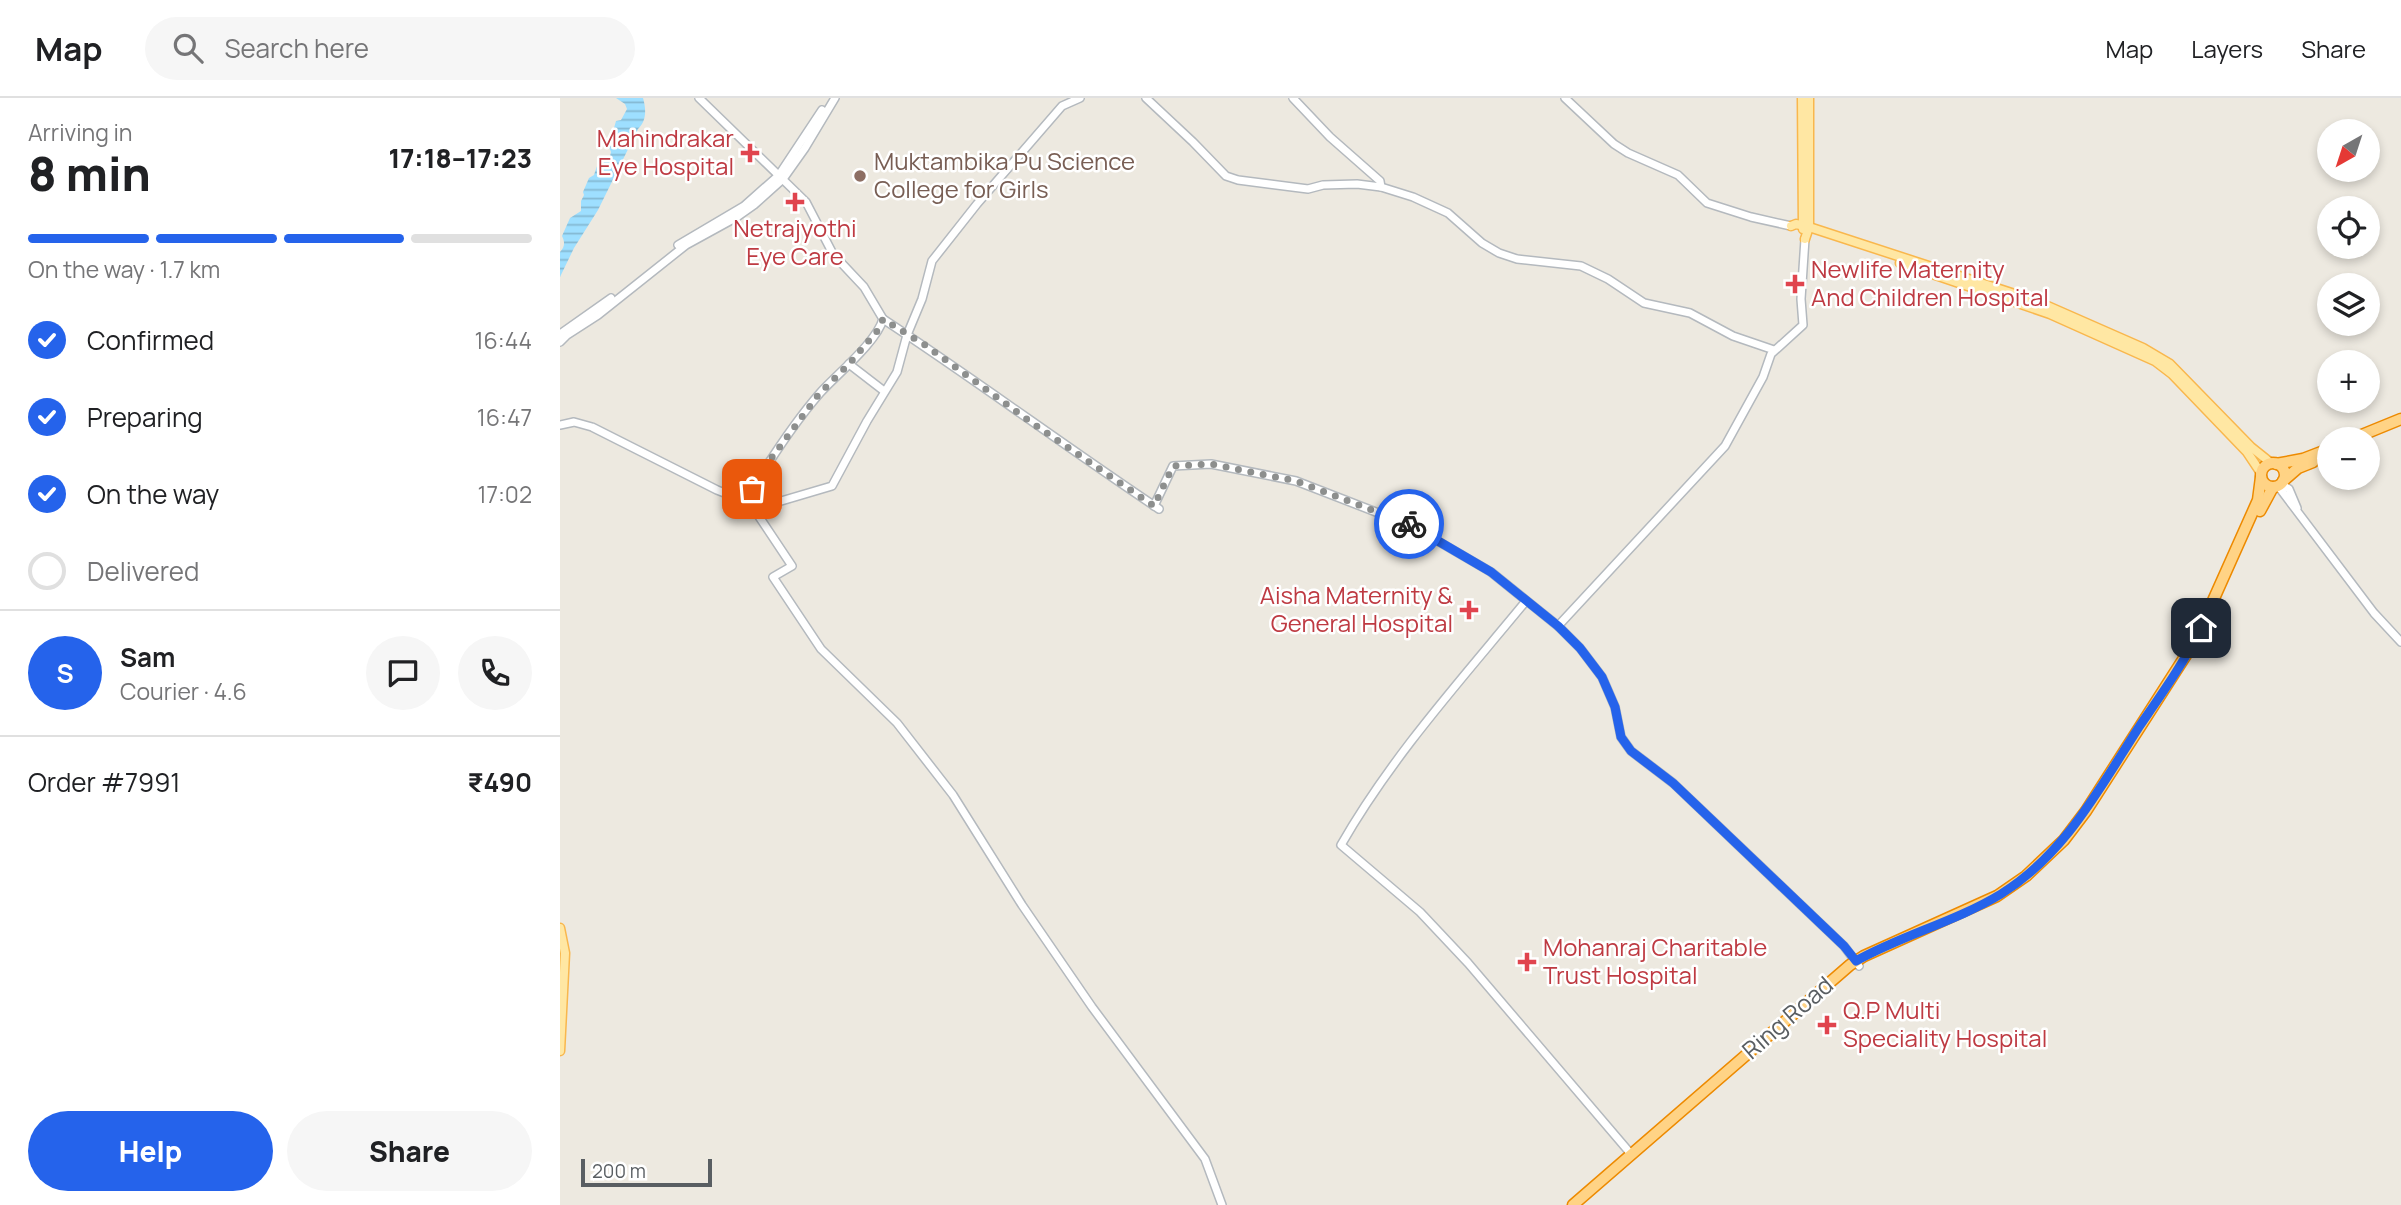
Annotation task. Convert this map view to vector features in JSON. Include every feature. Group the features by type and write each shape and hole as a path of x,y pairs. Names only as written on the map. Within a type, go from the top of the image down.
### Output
{"highway":[{"path":"2380,428 2401,419"},
{"path":"2380,434 2401,426"},
{"path":"2273,463 2283,470 2279,484 2266,485 2261,475 2263,468 2273,463 2303,459 2317,454"},
{"name":"Ring Road","path":"1583,1205 1857,964 1996,904 2031,880 2063,851 2091,814 2203,638 2263,502 2298,468 2317,460"},
{"name":"Ring Road","path":"1573,1205 1807,1001 1857,964 1997,896 2026,876 2064,840 2093,801 2195,640 2258,500 2261,475"}],"main road":[{"path":"1802,98 1805,231"},
{"path":"1805,231 1809,98"},
{"path":"1791,226 1795,224 1805,231 2050,314 2148,357 2164,367 2247,452 2261,475"},
{"path":"1805,231 2036,302 2143,348 2170,364 2251,447 2273,463"},
{"path":"560,928 565,953 560,1051"}],"street":[{"path":"699,98 806,202 833,254 864,287 883,319 1157,508 1173,466 1211,464 1296,481 1412,526 1491,572 1558,626 1580,648 1602,677 1615,707 1621,737 1631,751 1673,783 1844,946 1857,964"},
{"path":"560,342 687,245 743,213 781,177 832,98"},
{"path":"754,509 832,486 897,372 932,261 984,195 1062,106 1080,98"},
{"path":"1146,98 1226,176 1248,182 1308,189 1323,185 1357,184 1381,187 1413,197 1448,213 1482,243 1499,253 1517,259 1581,266 1608,279 1644,303 1690,313 1733,335 1774,350"},
{"path":"1293,98 1330,137 1380,181 1381,187"},
{"path":"1565,98 1614,144 1678,175 1707,203 1791,226"},
{"path":"560,334 687,239 744,206 781,177"},
{"path":"1558,626 1725,446 1763,377 1774,350 1803,325 1801,299 1805,231"},
{"path":"745,501 767,464 819,394 849,364 878,330 883,319"},
{"path":"849,364 884,391"},
{"path":"560,425 574,422 592,427 707,485 745,501 754,509 792,566 773,577 780,589 821,649 897,723 953,794 1022,905 1092,1007 1205,1159 1222,1205"},
{"path":"2279,484 2289,489 2299,514 2374,613 2401,642"},
{"path":"1526,601 1397,759 1341,845 1420,912 1468,963 1631,1154"}],"water":[{"path":"616,98 643,98 644,118 598,210 574,248 560,277 560,252 564,244 562,236 570,218 581,211 583,192 589,178 594,175 599,160 610,156 611,138 617,132 614,128 616,121 621,120 627,109 625,104"}],"way so far":[{"path":"752,489 767,464 819,394 849,364 878,330 883,319 925,345 1035,425 1154,506 1173,466 1211,464 1296,481 1409,524"}],"place":[{"name":"Mahindrakar Eye Hospital","path":"750,153"},
{"name":"Muktambika Pu Science College for Girls","path":"860,176"},
{"name":"Netrajyothi Eye Care","path":"795,202"},
{"name":"Newlife Maternity And Children Hospital","path":"1795,284"},
{"name":"Aisha Maternity & General Hospital","path":"1469,610"},
{"name":"Mohanraj Charitable Trust Hospital","path":"1527,962"},
{"name":"Q.P Multi Speciality Hospital","path":"1827,1025"}],"route":[{"path":"1409,524 1491,572 1558,626 1580,648 1602,677 1615,707 1621,737 1631,751 1673,783 1844,946 1856,961 1983,904 2012,887 2040,864 2064,840 2086,811 2201,628"}]}
